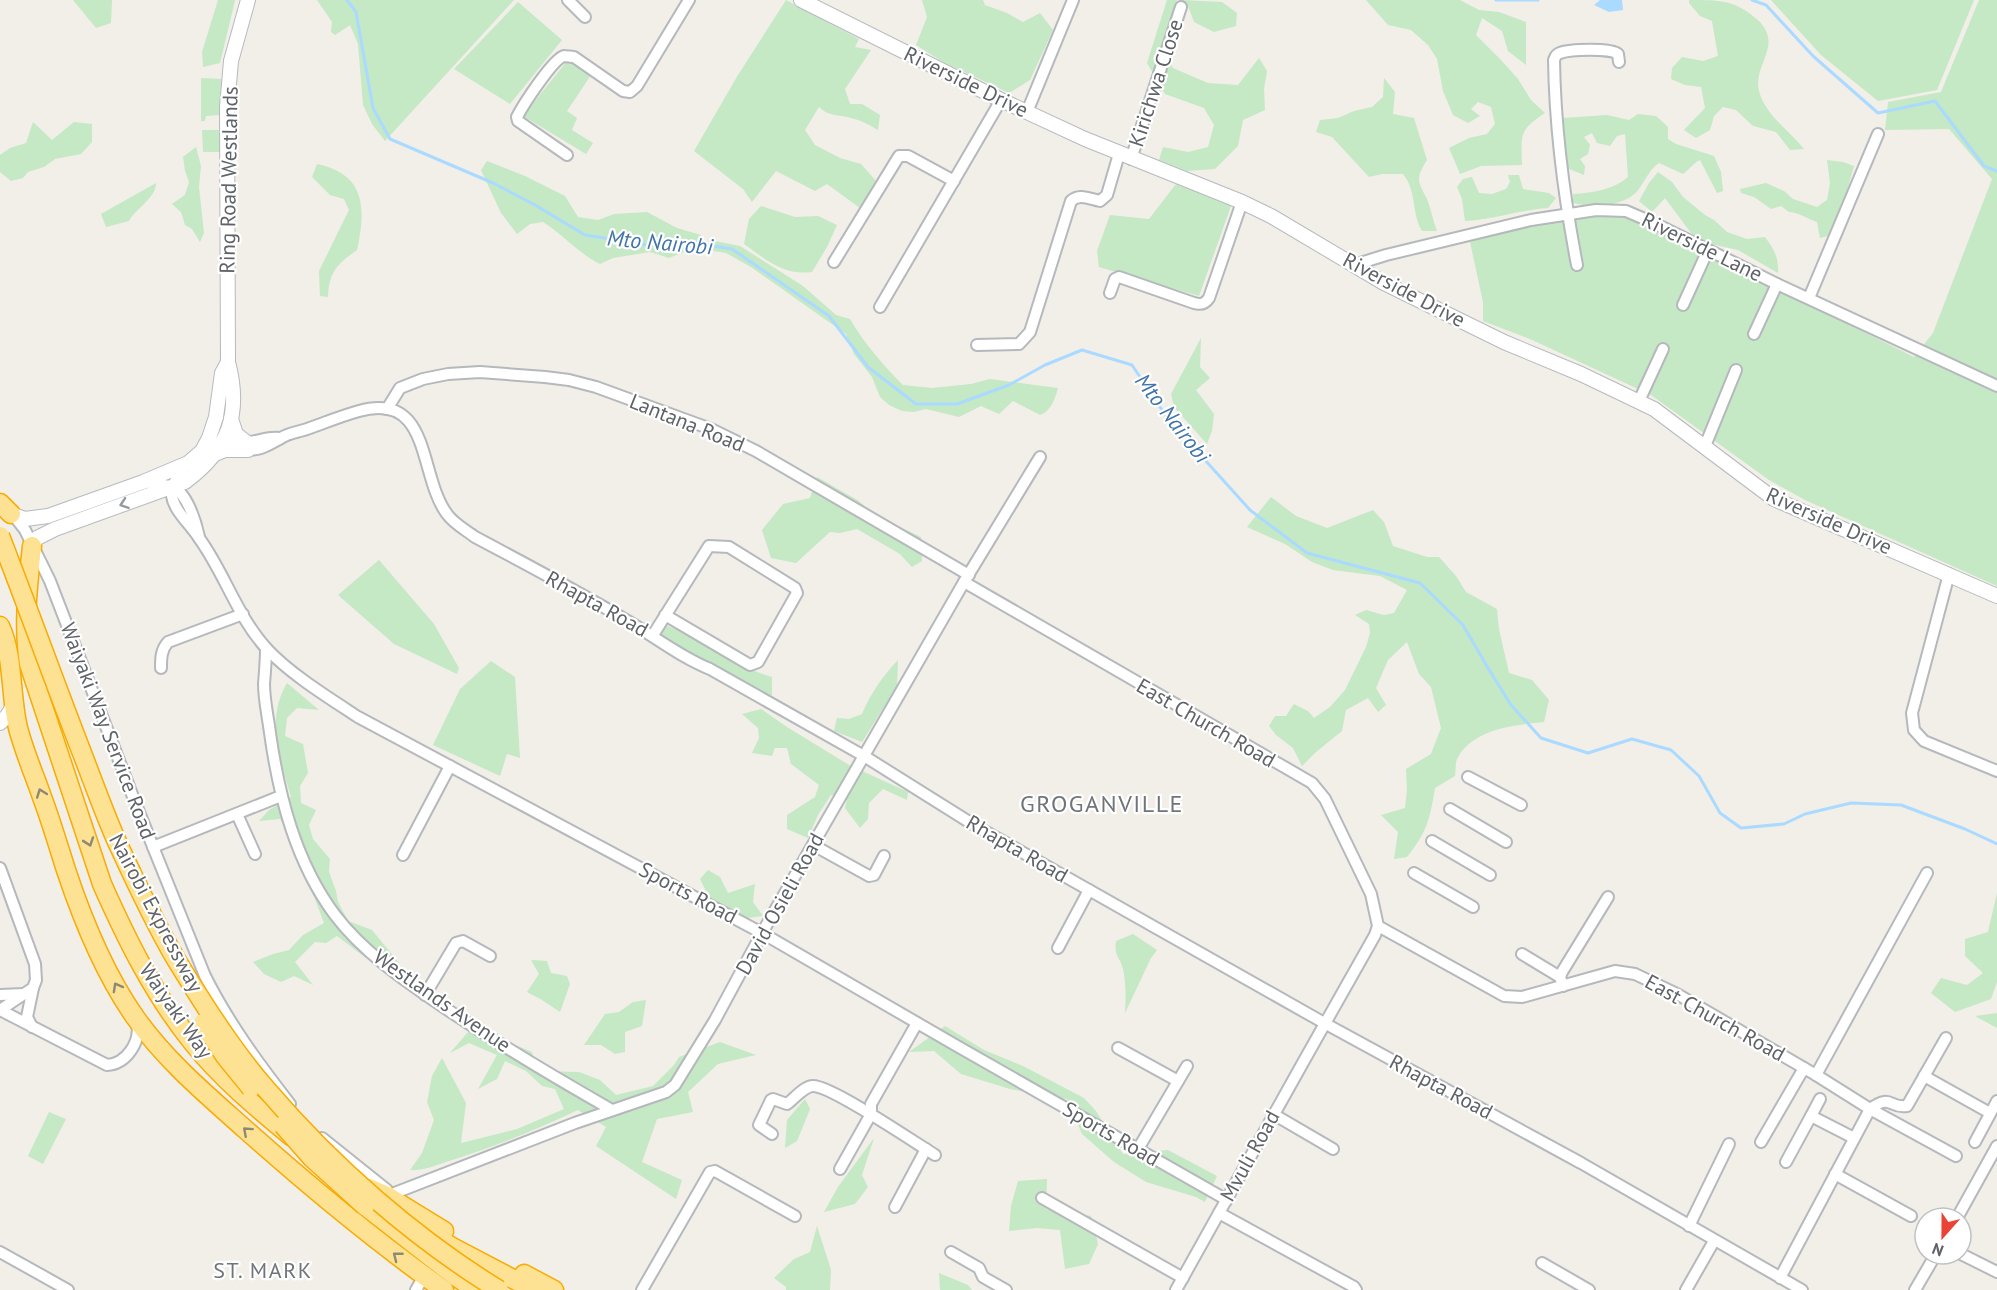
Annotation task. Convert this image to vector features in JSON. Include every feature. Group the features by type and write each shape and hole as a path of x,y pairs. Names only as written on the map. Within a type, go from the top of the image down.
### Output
{"highway":[{"name":"Nairobi Expressway","path":"0,536 118,842 176,959 216,1021 266,1089 339,1165 414,1232 499,1290"},
{"name":"Waiyaki Way","path":"32,546 26,642 29,664 102,884 159,995 193,1043 222,1073 267,1117 323,1163 357,1189 454,1248 534,1290"},
{"name":"Nairobi Expressway","path":"0,569 113,861 164,962 225,1056 312,1158 373,1213 476,1290"},
{"name":"Waiyaki Way","path":"3,633 13,706 19,731 87,927 119,992 135,1018 164,1053 194,1083 355,1223 420,1283 444,1290"},
{"path":"3,633 26,642"},
{"path":"87,927 98,931 108,923 108,909 102,884"},
{"path":"164,1053 182,1057 190,1051 193,1043"},
{"path":"194,1083 191,1073 194,1069 201,1067 222,1073"},
{"path":"357,1189 369,1188 390,1195 464,1243 554,1290"}],"street":[{"name":"Ring Road Westlands","path":"6,508 25,519 48,516 143,482 188,463 224,441 231,419 232,391 228,362 227,107 231,61 248,0"},
{"path":"568,0 585,17"},
{"path":"567,155 518,121 517,117 528,98 558,60 566,56 574,57 623,91 630,92 637,86 689,0"},
{"name":"Riverside Drive","path":"801,0 1027,112 1125,156 1242,202 1384,283 1495,338 1581,374 1654,409 1774,499 1997,596"},
{"path":"1027,112 1073,0"},
{"name":"Kirichwa Close","path":"977,345 1019,344 1030,332 1071,201 1081,196 1100,201 1106,197 1125,156 1181,7"},
{"path":"1577,264 1567,214 1554,95 1554,60 1560,53 1586,49 1614,51 1618,54 1618,62"},
{"path":"880,307 1001,100"},
{"path":"1809,298 1878,134"},
{"path":"834,262 899,156 908,156 954,181"},
{"path":"1110,293 1115,279 1119,277 1194,303 1205,303 1209,298 1242,202"},
{"name":"Riverside Lane","path":"1354,265 1386,255 1531,220 1596,210 1626,212 1654,223 1777,284 1997,387"},
{"path":"1683,305 1708,250"},
{"path":"1754,334 1777,284"},
{"path":"1639,401 1663,349"},
{"name":"Ring Road Westlands","path":"32,546 37,538 55,529 173,487 185,482 196,473 208,452 222,373 228,362"},
{"path":"1705,446 1736,370"},
{"name":"Lantana Road","path":"387,408 400,388 423,379 448,374 480,372 545,377 587,384 711,429 756,451 967,579"},
{"path":"208,452 247,446 274,437 280,438 369,408 387,408"},
{"name":"Rhapta Road","path":"387,408 410,420 439,499 447,514 459,526 476,537 653,635 693,662 710,669 864,756 974,825 1326,1024 1581,1163 1802,1290"},
{"name":"Ring Road Westlands","path":"216,417 224,441"},
{"path":"231,419 236,434 247,446"},
{"path":"224,441 247,446"},
{"name":"David Osieli Road","path":"390,1195 612,1110 666,1092 675,1085 715,1020 762,933 864,756 1040,457"},
{"path":"143,482 173,487 188,463"},
{"name":"Sports Road","path":"173,487 173,499 184,520 199,537 243,614 266,648 298,675 358,717 762,933 1227,1200"},
{"name":"Waiyaki Way Service Road","path":"6,508 25,530 54,591 153,847 217,1001 252,1056 318,1136 323,1163"},
{"path":"653,635 665,615 709,546 729,548 795,588 797,593 758,662 750,665 665,615"},
{"path":"1949,574 1912,713 1914,730 1924,741 1997,771"},
{"name":"East Church Road","path":"967,579 1312,783 1325,799 1371,894 1378,926 1504,996 1522,997 1561,981 1615,971 1635,974 1664,987 1870,1109 1956,1156"},
{"path":"161,668 163,647 168,642 243,614"},
{"name":"Westlands Avenue","path":"266,648 264,686 272,753 281,796 290,826 312,879 336,917 355,938 425,995 475,1028 612,1110"},
{"path":"13,706 1,722 19,731"},
{"path":"403,855 450,766"},
{"path":"1468,777 1521,805"},
{"path":"153,847 281,796"},
{"path":"1450,809 1506,842"},
{"path":"237,814 255,854"},
{"path":"1432,841 1490,875"},
{"path":"813,845 869,876 874,875 884,856"},
{"path":"0,868 35,964 36,980 28,991 0,1010 107,1065 119,1062 131,1049 139,1032 135,1018"},
{"path":"1414,873 1473,907"},
{"path":"1816,1075 1927,873"},
{"path":"1058,948 1089,890"},
{"path":"1522,954 1561,981 1608,897"},
{"path":"1326,1024 1378,926"},
{"path":"425,995 456,943 463,941 490,956"},
{"path":"0,995 28,991"},
{"path":"28,991 27,1017 32,1027"},
{"path":"840,1168 871,1114 871,1104 917,1023"},
{"name":"Mvuli Road","path":"1176,1290 1273,1114 1326,1024"},
{"path":"1780,1278 1870,1109 1885,1100 1903,1107 1907,1106 1946,1038"},
{"path":"131,1049 145,1046 164,1053"},
{"path":"1118,1048 1178,1082"},
{"path":"1138,1149 1187,1066"},
{"path":"1761,1142 1804,1068"},
{"path":"1924,1076 1990,1113"},
{"path":"772,1134 759,1125 771,1101 773,1099 787,1104 810,1086 826,1090 871,1114 930,1152 895,1207"},
{"path":"1786,1162 1820,1099"},
{"path":"1976,1142 1997,1101"},
{"path":"1273,1114 1333,1149"},
{"path":"1811,1116 1854,1138"},
{"path":"318,1136 390,1195"},
{"path":"1689,1226 1729,1144"},
{"path":"1964,1206 1997,1146"},
{"path":"642,1290 710,1172 715,1171 795,1216"},
{"path":"1835,1174 1911,1216"},
{"path":"1042,1198 1183,1278"},
{"path":"1219,1213 1356,1290"},
{"path":"1686,1290 1714,1241"},
{"path":"0,1252 68,1290"},
{"path":"951,1252 979,1268 983,1277 1006,1290"},
{"path":"1973,1260 1997,1272"},
{"path":"1542,1263 1589,1290"},
{"path":"1915,1290 1929,1266"}],"green space":[{"path":"73,0 112,0 111,23 96,28"},
{"path":"218,0 235,0 220,63 203,67 202,52"},
{"path":"317,0 514,0 385,141 372,124 363,105 358,44 350,25 335,35 331,32 332,22"},
{"path":"786,0 859,39 855,47 871,50 845,89 850,104 862,104 880,115 878,130 858,120 830,114 819,107 805,130 815,145 840,158 861,164 877,182 860,208 827,184 815,191 776,171 752,202 743,189 694,151 738,75"},
{"path":"922,0 983,0 985,5 1023,22 1040,13 1053,30 1030,80 1009,93 943,62 916,45 927,17"},
{"path":"1167,0 1177,0 1161,49 1173,68 1208,83 1238,85 1259,58 1267,71 1264,89 1265,110 1243,120 1238,146 1215,169 1187,171 1159,160 1163,147 1188,152 1208,147 1214,125 1204,108 1165,94 1147,63"},
{"path":"1182,0 1222,2 1237,13 1236,26 1214,32 1194,22 1188,6"},
{"path":"1366,0 1460,0 1479,10 1499,12 1526,22 1526,65 1508,51 1502,31 1482,18 1476,35 1518,79 1531,100 1545,113 1530,124 1523,134 1522,165 1481,166 1460,174 1449,148 1469,138 1487,134 1495,124 1491,107 1478,102 1471,109 1480,116 1468,123 1453,115 1443,91 1437,59 1428,45 1411,30 1388,25"},
{"path":"1689,0 1711,0 1736,5 1760,22 1767,33 1768,40 1767,53 1759,74 1758,85 1762,100 1772,115 1804,149 1790,150 1776,132 1753,126 1736,110 1723,107 1714,116 1710,130 1696,138 1684,130 1705,108 1701,87 1685,85 1671,79 1672,68 1682,57 1703,61 1718,56 1712,21 1700,16"},
{"path":"1771,0 1974,0 1937,90 1878,101 1821,55"},
{"path":"1979,0 1997,0 1997,586 1805,500 1769,480 1651,395 1530,339 1483,321 1483,302 1470,242 1505,231 1577,216 1626,215 1914,357 1933,333 1992,179 1949,129 1885,130 1888,102 1941,92"},
{"path":"518,2 562,40 510,104 454,69"},
{"path":"567,61 591,75 567,111 577,118 572,130 593,143 586,154 523,116"},
{"path":"201,78 221,79 220,115 206,116 205,121 201,121"},
{"path":"1384,78 1395,92 1393,114 1414,118 1427,160 1419,180 1437,231 1422,231 1416,216 1410,187 1403,174 1382,174 1369,177 1332,137 1316,132 1320,120 1338,118 1372,107 1383,97"},
{"path":"1638,114 1656,116 1668,127 1668,139 1676,144 1714,156 1721,172 1723,191 1717,193 1700,160 1683,174 1659,163 1633,195 1618,203 1599,206 1573,203 1573,194 1602,190 1628,177 1625,134 1617,136 1610,146 1597,143 1592,133 1584,137 1590,145 1588,154 1580,159 1585,166 1584,175 1567,168 1561,127 1563,118 1607,115 1629,120"},
{"path":"33,122 52,140 74,122 92,124 92,142 81,154 55,159 44,167 28,172 23,178 11,181 0,172 0,155 10,148 26,143"},
{"path":"202,130 220,130 220,152 203,152"},
{"path":"196,147 201,166 199,187 204,233 200,242 192,229 185,225 181,212 172,204 185,195 189,182 183,157"},
{"path":"1827,160 1854,166 1839,219 1828,236 1820,238 1817,222 1789,212 1781,206 1771,209 1754,197 1741,193 1740,189 1766,183 1784,191 1793,199 1817,207 1827,200 1830,183"},
{"path":"487,161 525,176 565,196 578,217 598,220 614,214 647,212 677,228 701,235 703,250 684,252 669,258 650,252 613,258 600,264 543,222 530,224 517,234 501,213 481,170"},
{"path":"317,164 345,176 354,185 361,207 357,250 335,269 330,281 328,297 320,296 319,271 349,210 344,199 330,195 312,177"},
{"path":"1658,172 1672,182 1683,197 1727,232 1747,239 1765,237 1775,254 1778,273 1738,250 1711,244 1691,233 1665,198 1652,212 1639,201"},
{"path":"1508,175 1519,175 1523,189 1549,193 1556,198 1548,208 1465,221 1462,199 1457,187 1463,179 1472,177 1479,193 1492,194 1506,189 1510,182"},
{"path":"156,183 153,193 129,221 106,227 101,214"},
{"path":"1176,184 1231,206 1199,296 1099,267 1097,251 1110,215 1149,219"},
{"path":"761,206 795,217 818,216 837,225 812,272 802,273 784,269 767,261 744,244 749,219"},
{"path":"710,240 740,246 803,286 836,315 850,319 874,354 903,385 932,388 971,384 990,379 1058,388 1054,400 1050,408 1040,415 1013,401 999,414 981,406 959,417 926,409 914,412 902,411 889,405 880,397 872,377 854,354 846,334 751,267 726,253 708,250"},
{"path":"1201,338 1200,367 1210,378 1196,390 1214,414 1212,431 1207,444 1174,407 1171,394"},
{"path":"817,477 859,501 874,515 921,537 922,561 912,567 900,554 857,529 840,533 830,532 796,563 771,558 762,530 783,504 810,498"},
{"path":"1271,497 1296,516 1327,528 1373,510 1384,522 1393,546 1427,557 1439,557 1456,576 1466,592 1497,609 1509,673 1532,680 1549,700 1544,722 1496,730 1465,747 1457,759 1455,776 1435,788 1427,825 1407,857 1394,859 1398,832 1381,815 1405,808 1406,769 1431,754 1441,728 1431,687 1419,674 1407,642 1388,660 1376,688 1386,705 1378,712 1368,698 1346,710 1342,731 1302,766 1293,748 1276,735 1269,726 1275,716 1286,716 1294,704 1308,711 1314,718 1330,707 1345,690 1366,647 1370,633 1369,624 1355,615 1366,610 1384,615 1394,613 1407,590 1380,576 1333,570 1312,562 1285,544 1247,527"},
{"path":"379,560 434,624 459,668 457,674 394,644 338,595"},
{"path":"665,625 744,666 772,677 772,695 740,693 666,652 657,645"},
{"path":"898,660 897,686 862,742 834,731 837,718 849,719 862,714 877,686"},
{"path":"491,661 515,677 520,758 507,754 500,776 433,745 460,689"},
{"path":"287,683 319,710 297,708 287,718 285,736 303,744 308,773 300,786 301,803 316,810 309,825 313,839 330,859 329,872 338,902 348,921 372,930 400,964 366,958 337,936 326,943 315,942 295,962 313,985 294,976 281,982 264,974 253,962 289,950 303,935 324,923 301,871 290,836 280,819 259,821 269,810 291,797 279,754 276,725 280,697"},
{"path":"761,709 849,765 908,792 907,800 883,789 869,803 868,819 860,828 845,808 847,799 831,795 818,815 808,838 787,829 787,815 815,797 819,785 791,764 787,748 775,748 772,756 752,753 759,738 758,728 742,714"},
{"path":"708,870 720,877 728,893 755,884 753,902 763,916 724,921 699,908 707,893 700,879"},
{"path":"1997,893 1997,982 1991,999 1955,1012 1931,993 1941,978 1967,985 1983,973 1965,956 1965,939 1988,932"},
{"path":"1133,934 1157,950 1125,1013 1125,980 1116,950 1116,941"},
{"path":"531,960 547,961 551,973 567,976 570,984 560,1012 527,992 539,974"},
{"path":"646,1000 642,1026 625,1032 625,1052 615,1054 601,1045 584,1045 605,1014 619,1012 633,1002"},
{"path":"1997,1013 1997,1028 1975,1016"},
{"path":"945,1026 984,1050 1023,1066 1084,1098 1096,1111 1123,1154 1168,1150 1217,1176 1205,1202 1196,1197 1146,1182 1114,1162 1082,1134 1067,1099 1010,1089 961,1074 934,1051 909,1052"},
{"path":"468,1032 532,1052 537,1071 579,1072 600,1080 616,1095 653,1086 679,1057 720,1042 756,1055 718,1064 688,1092 693,1112 657,1119 642,1162 682,1180 676,1199 596,1146 606,1127 578,1110 480,1151 428,1168 410,1170 422,1153 434,1120 427,1102 432,1076 442,1058 466,1103 461,1143 517,1129 564,1109 555,1089 542,1086 526,1071 505,1061 497,1079 478,1089 497,1055 469,1043 450,1053"},
{"path":"805,1099 810,1109 797,1141 785,1148 787,1120"},
{"path":"49,1112 66,1119 43,1164 28,1156"},
{"path":"874,1138 862,1175 868,1187 855,1204 824,1212 838,1187"},
{"path":"1047,1179 1046,1209 1091,1216 1098,1244 1089,1264 1065,1269 1060,1230 1037,1228 1009,1231 1011,1206 1018,1181"},
{"path":"817,1226 831,1270 830,1290 786,1290 786,1287 774,1278 794,1259 810,1252"},
{"path":"939,1273 968,1285 972,1290 940,1290"}],"water":[{"path":"1600,0 1622,0 1623,10 1609,12 1594,5"}],"waterway":[{"name":"Mto Nairobi","path":"347,0 356,12 373,108 390,139 493,183 585,235 648,245 690,242 732,249 829,316 868,367 916,404 957,404 1009,385 1045,365 1082,350 1132,365 1168,419 1250,510 1307,553 1420,583 1463,625 1511,705 1541,738 1588,753 1632,739 1671,750 1699,776 1720,813 1741,828 1784,824 1805,814 1851,803 1901,805 1965,829 1997,844"},
{"path":"1496,0 1538,0"},
{"path":"1752,0 1766,5 1813,56 1878,113 1935,101 1984,166 1997,171"}],"district":[{"name":"GROGANVILLE","path":"1102,804"},
{"name":"ST. MARK","path":"263,1270"}]}
